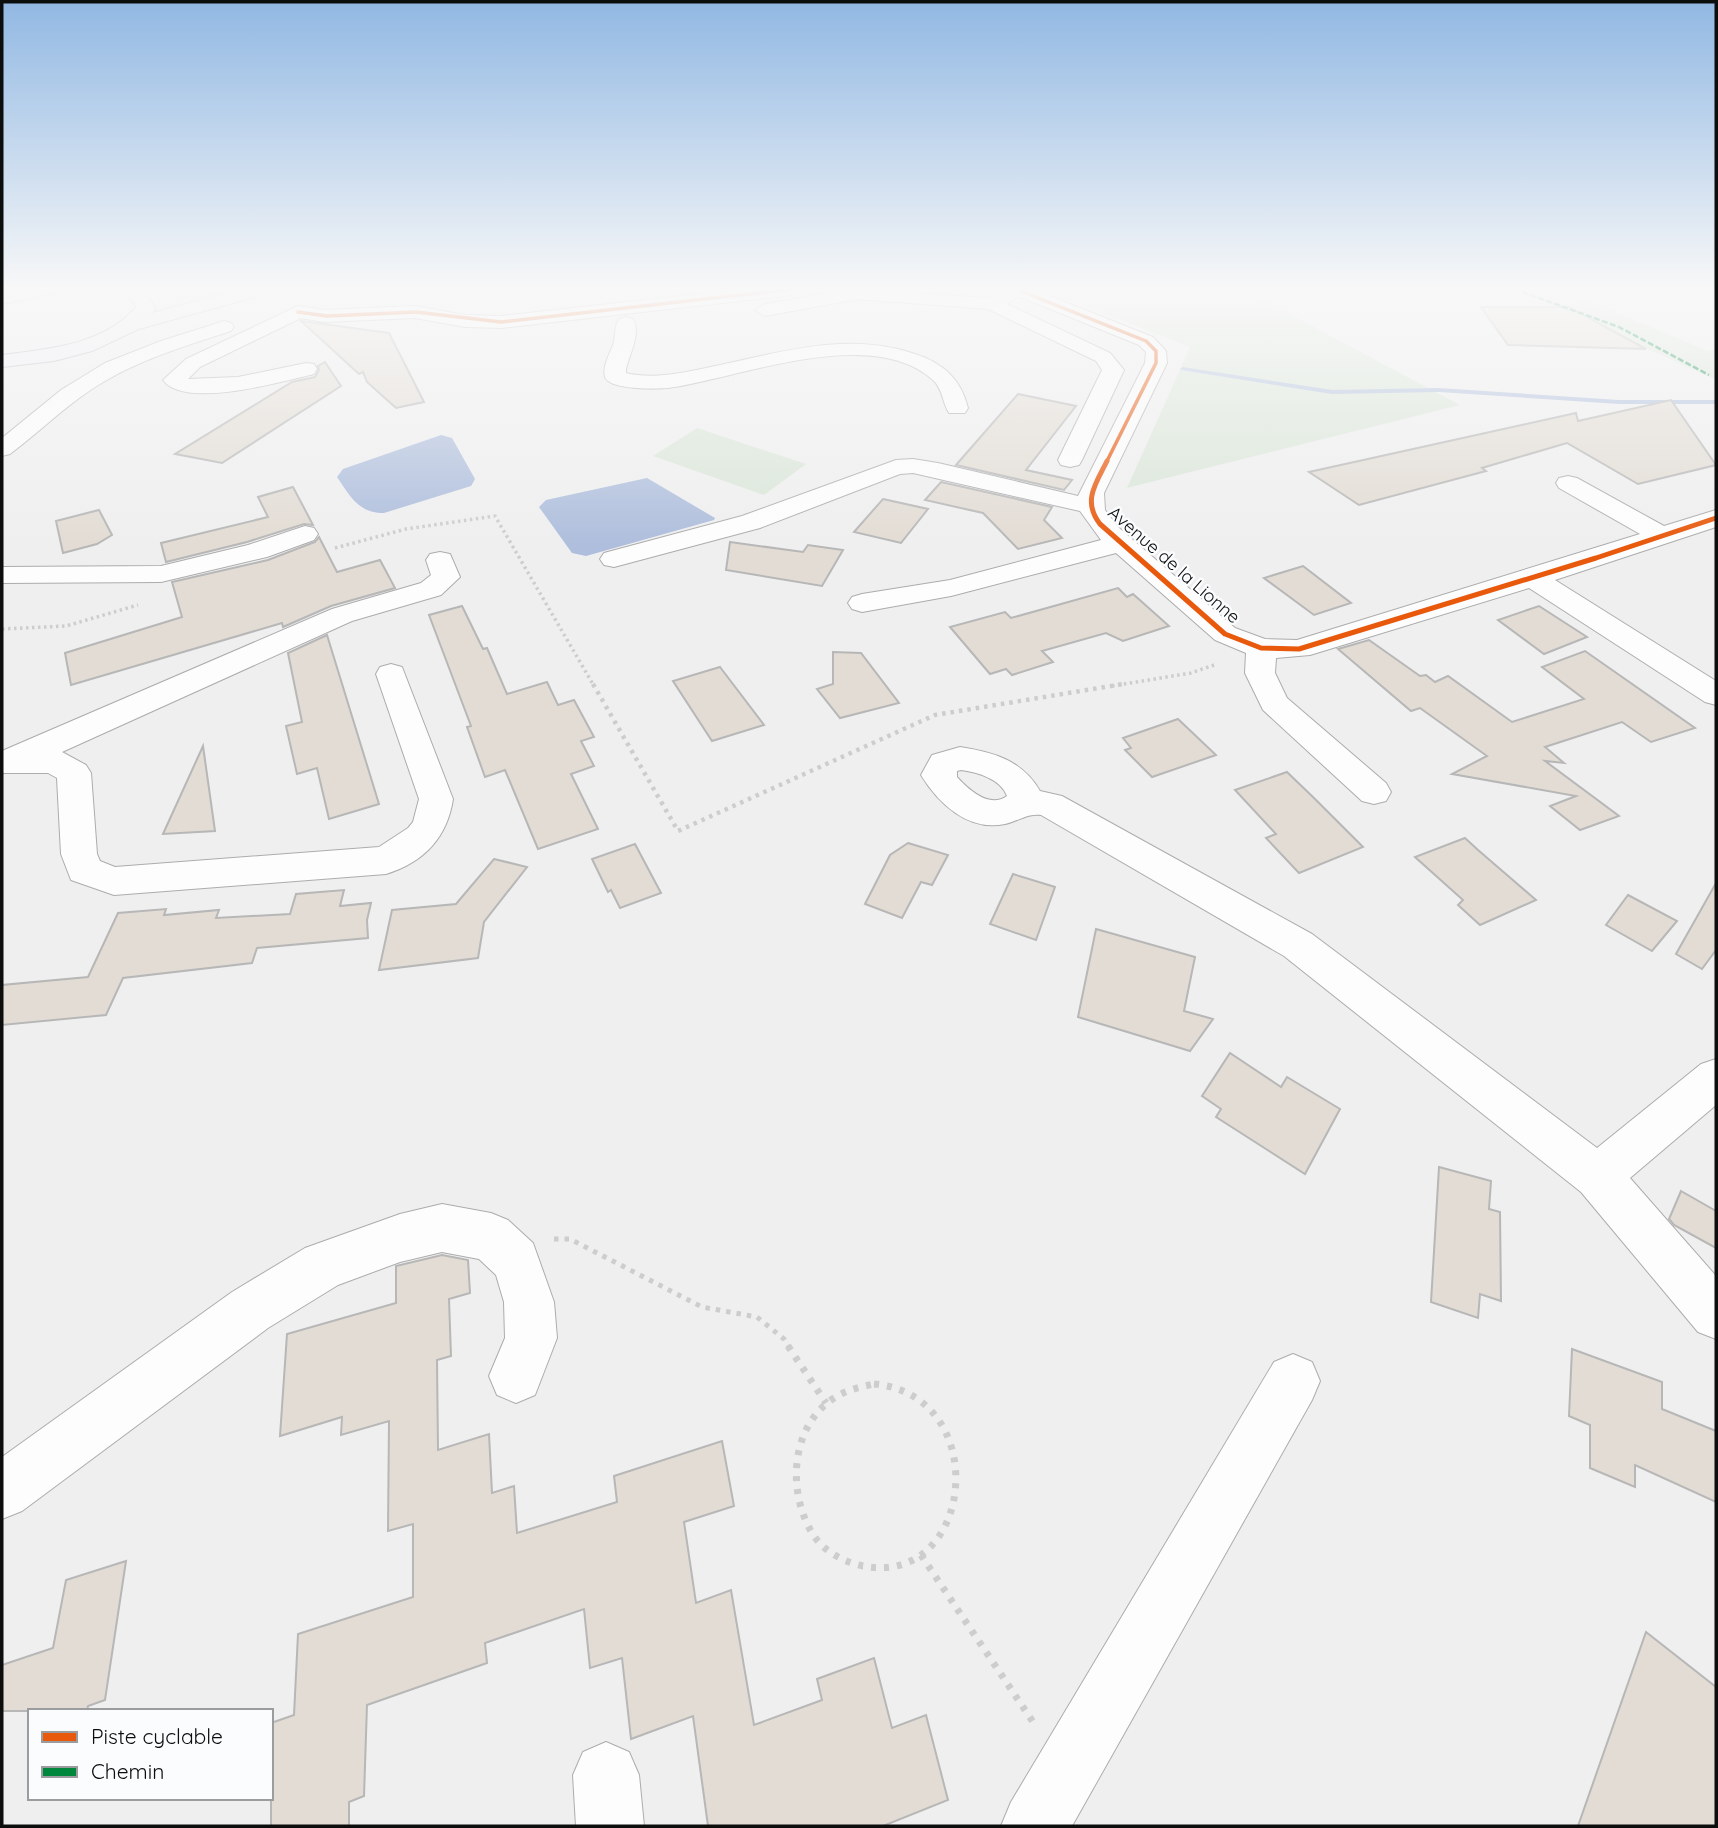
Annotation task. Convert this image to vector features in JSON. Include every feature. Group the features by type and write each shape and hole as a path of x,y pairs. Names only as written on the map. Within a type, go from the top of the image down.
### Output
{"main road":[{"path":"2,383 18,374"}],"street":[{"path":"2,449 79,387 103,374"},
{"path":"180,374 174,380 188,386 210,386 287,374"},
{"path":"615,374 628,382 672,381 702,374"},
{"path":"941,374 954,391 957,408"},
{"path":"1070,460 1112,374"},
{"name":"Avenue de la Lionne","path":"1149,374 1091,493 1089,506 1092,515 1225,634 1261,648 1299,649 1533,578 1716,518"},
{"path":"614,559 751,522 896,467 912,466 937,470 1089,506"},
{"path":"1568,483 1662,536"},
{"path":"2,575 161,575 257,551 305,534"},
{"name":"Avenue de la Lionne","path":"862,603 951,588 1121,543"},
{"path":"9,760 342,615 431,589 446,577 440,560"},
{"path":"1533,578 1716,695"},
{"path":"1261,648 1260,673 1274,704 1374,792"},
{"path":"9,760 54,761 74,774 79,855 84,870 114,881 386,859 417,842 433,820 436,799 391,674"},
{"path":"1025,800 1050,805 1298,945 1598,1176 1716,1314"},
{"path":"1598,1176 1716,1078"},
{"path":"2,1491 250,1310 323,1266 400,1238 442,1228 491,1237 516,1260 529,1302 531,1338 516,1376"},
{"path":"1035,1826 1293,1381"}],"path":[{"path":"331,549 406,529 495,516 678,831 935,715 1191,673 1261,648"},
{"path":"2,629 66,626 146,603"},
{"path":"516,1260 547,1239 570,1239 702,1307 757,1317 784,1339 826,1403"},
{"path":"874,1384 900,1388 923,1402 941,1422 954,1448 958,1477 953,1507 941,1534 920,1555 895,1567 867,1568 840,1559 818,1540 802,1513 795,1484 798,1452 808,1425 826,1403 849,1390 874,1384"},
{"path":"920,1555 1067,1772"}],"green space":[{"path":"1178,374 1403,374 1460,405 1127,488"},
{"path":"1703,374 1716,374 1716,380"},
{"path":"697,428 806,464 764,495 653,456"}],"water":[{"path":"441,435 452,438 475,479 471,486 384,513 361,507 337,477 343,469"},
{"path":"647,478 715,518 714,520 586,556 572,553 539,507 546,500"}],"building":[{"path":"317,374 333,374 341,386 222,463 175,454 292,382 315,377"},
{"path":"364,374 410,374 424,402 396,408 367,382"},
{"path":"1018,394 1076,406 1026,470 1072,480 1064,490 956,465"},
{"path":"1671,400 1716,465 1638,484 1567,443 1482,468 1486,471 1359,505 1309,472 1576,413 1578,421"},
{"path":"941,482 1052,507 1044,520 1062,538 1018,549 983,513 925,500"},
{"path":"293,487 313,525 304,524 247,542 166,562 161,543 268,517 258,497"},
{"path":"883,499 928,509 901,543 854,532"},
{"path":"99,510 112,535 97,544 63,553 56,521"},
{"path":"319,537 337,572 380,560 395,588 331,606 283,627 282,623 71,685 65,653 182,617 172,582 268,560 315,542"},
{"path":"730,542 803,552 808,545 843,550 822,586 726,570"},
{"path":"1303,566 1351,603 1314,615 1264,578"},
{"path":"1118,588 1127,597 1133,594 1169,626 1123,641 1106,633 1042,651 1053,662 1012,675 1006,669 990,674 950,627 1005,612 1011,618"},
{"path":"462,606 483,649 487,648 507,694 547,682 558,705 574,700 594,737 581,741 594,766 571,774 598,829 538,849 505,770 485,777 467,727 471,726 429,615"},
{"path":"1539,606 1587,637 1544,654 1498,620"},
{"path":"327,635 379,804 329,819 317,768 297,774 286,726 302,722 288,653"},
{"path":"1369,640 1420,676 1426,675 1435,682 1448,676 1512,722 1584,699 1542,667 1585,651 1695,728 1651,742 1622,722 1545,747 1564,763 1545,761 1619,816 1580,830 1550,806 1576,796 1452,774 1487,756 1420,708 1411,711 1338,649"},
{"path":"833,652 861,653 899,703 840,718 817,689 833,684"},
{"path":"720,667 764,725 712,741 673,681"},
{"path":"1178,719 1216,755 1152,777 1125,750 1131,748 1123,738"},
{"path":"203,746 215,831 163,834"},
{"path":"1287,772 1363,847 1299,873 1266,838 1276,834 1235,790"},
{"path":"1465,838 1536,900 1480,925 1458,905 1463,900 1415,857"},
{"path":"908,843 948,855 932,885 921,882 902,918 865,904 890,855"},
{"path":"635,844 661,893 620,908 611,890 608,892 592,859"},
{"path":"494,859 527,867 484,922 478,958 379,970 392,910 456,904"},
{"path":"1013,874 1055,887 1036,940 990,924"},
{"path":"1716,883 1716,950 1702,969 1676,954"},
{"path":"344,890 340,906 371,903 367,920 368,938 257,948 252,963 123,978 106,1015 2,1025 2,985 88,977 118,913 166,909 164,915 219,910 216,918 290,914 296,894"},
{"path":"1628,895 1677,921 1652,951 1606,925"},
{"path":"1096,929 1195,957 1184,1011 1213,1019 1190,1051 1078,1017"},
{"path":"1230,1053 1281,1087 1287,1077 1340,1109 1305,1174 1216,1117 1221,1109 1202,1096"},
{"path":"1439,1167 1491,1181 1489,1209 1500,1212 1501,1301 1480,1294 1478,1318 1431,1302"},
{"path":"1681,1191 1716,1211 1716,1248 1674,1225 1669,1219"},
{"path":"442,1255 468,1260 470,1293 449,1299 451,1356 437,1360 438,1450 489,1434 492,1493 514,1486 517,1533 617,1502 614,1476 722,1441 734,1506 684,1522 696,1603 731,1590 754,1725 822,1700 817,1679 874,1658 892,1728 926,1715 948,1800 883,1826 708,1826 693,1716 631,1739 622,1658 590,1668 584,1609 485,1643 487,1663 367,1705 364,1796 349,1802 349,1826 271,1826 273,1722 294,1715 298,1634 413,1597 413,1524 388,1531 389,1421 341,1435 342,1417 280,1436 287,1334 396,1303 396,1266"},
{"path":"1572,1349 1662,1382 1662,1409 1716,1431 1716,1502 1635,1465 1635,1487 1590,1468 1590,1425 1569,1416"},
{"path":"126,1561 105,1700 88,1706 87,1709 2,1711 2,1665 53,1648 66,1580"},
{"path":"1646,1632 1716,1687 1716,1826 1578,1826"}],"waterway":[{"path":"1223,374 1332,392 1439,390 1619,402 1716,402"}],"cycle path":[{"path":"1150,374 1091,493 1092,510 1109,533 1225,634 1261,648 1299,649 1596,558 1716,518"}]}
